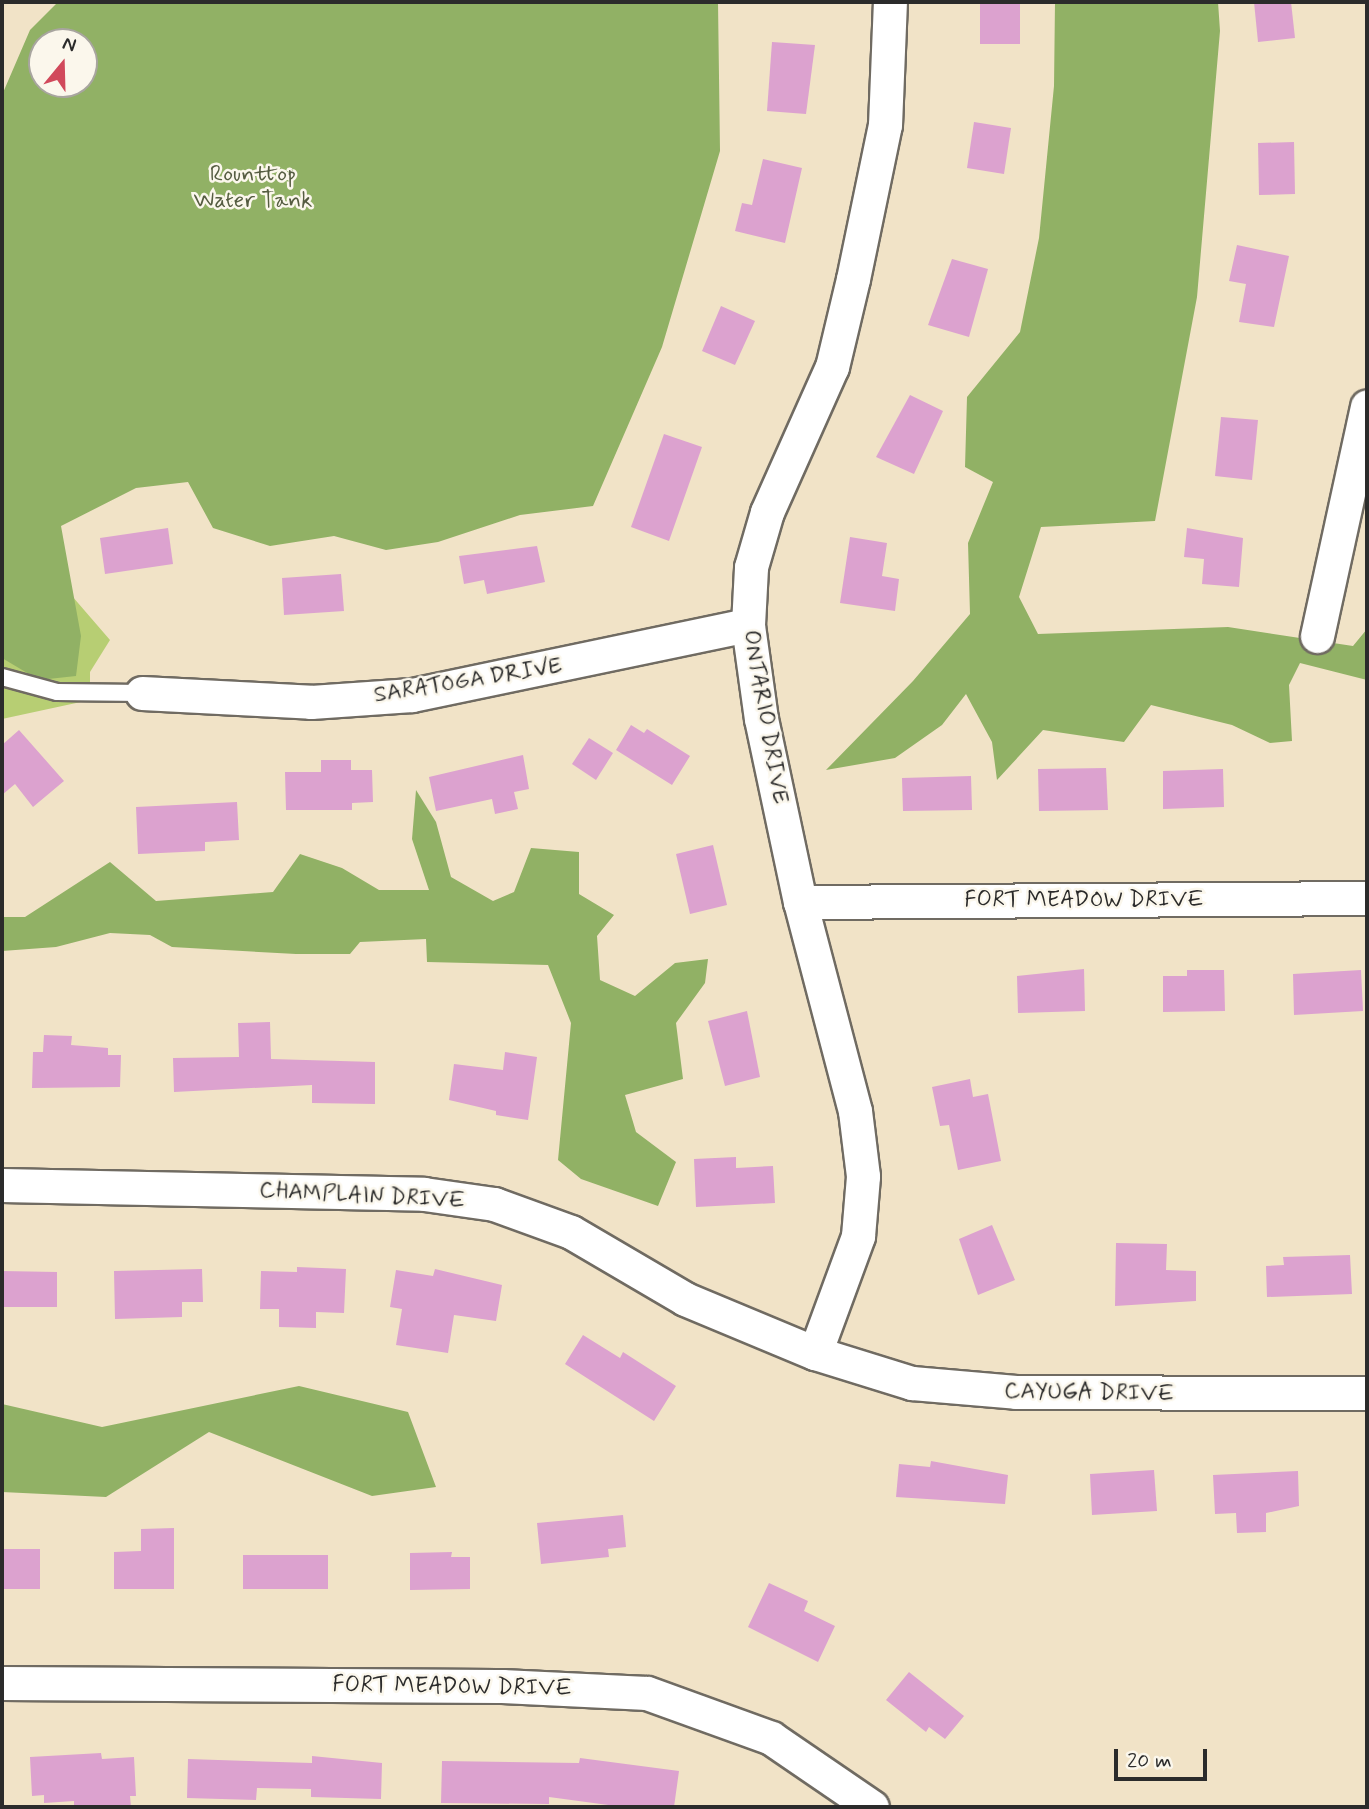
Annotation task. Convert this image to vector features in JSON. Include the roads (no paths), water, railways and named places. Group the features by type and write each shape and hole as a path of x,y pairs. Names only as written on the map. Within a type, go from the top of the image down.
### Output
{"street":[{"name":"ONTARIO DRIVE","path":"815,1353 858,1236 863,1177 852,1098 800,902 761,719 748,625 751,567 764,523 832,367 885,125 890,2"},
{"path":"1317,636 1367,406"},
{"name":"SARATOGA DRIVE","path":"142,693 311,702 412,695 748,625"},
{"name":"FORT MEADOW DRIVE","path":"800,902 1367,898"},
{"name":"CHAMPLAIN DRIVE","path":"2,1185 424,1194 494,1204 570,1232 685,1299 815,1353"},
{"name":"CAYUGA DRIVE","path":"815,1353 912,1383 1016,1392 1367,1393"},
{"name":"FORT MEADOW DRIVE","path":"2,1683 502,1686 647,1693 771,1738 872,1807"}],"lane":[{"path":"2,677 57,692 142,693"}],"park label":[{"name":"Rounttop Water Tank","path":"253,188"}]}
